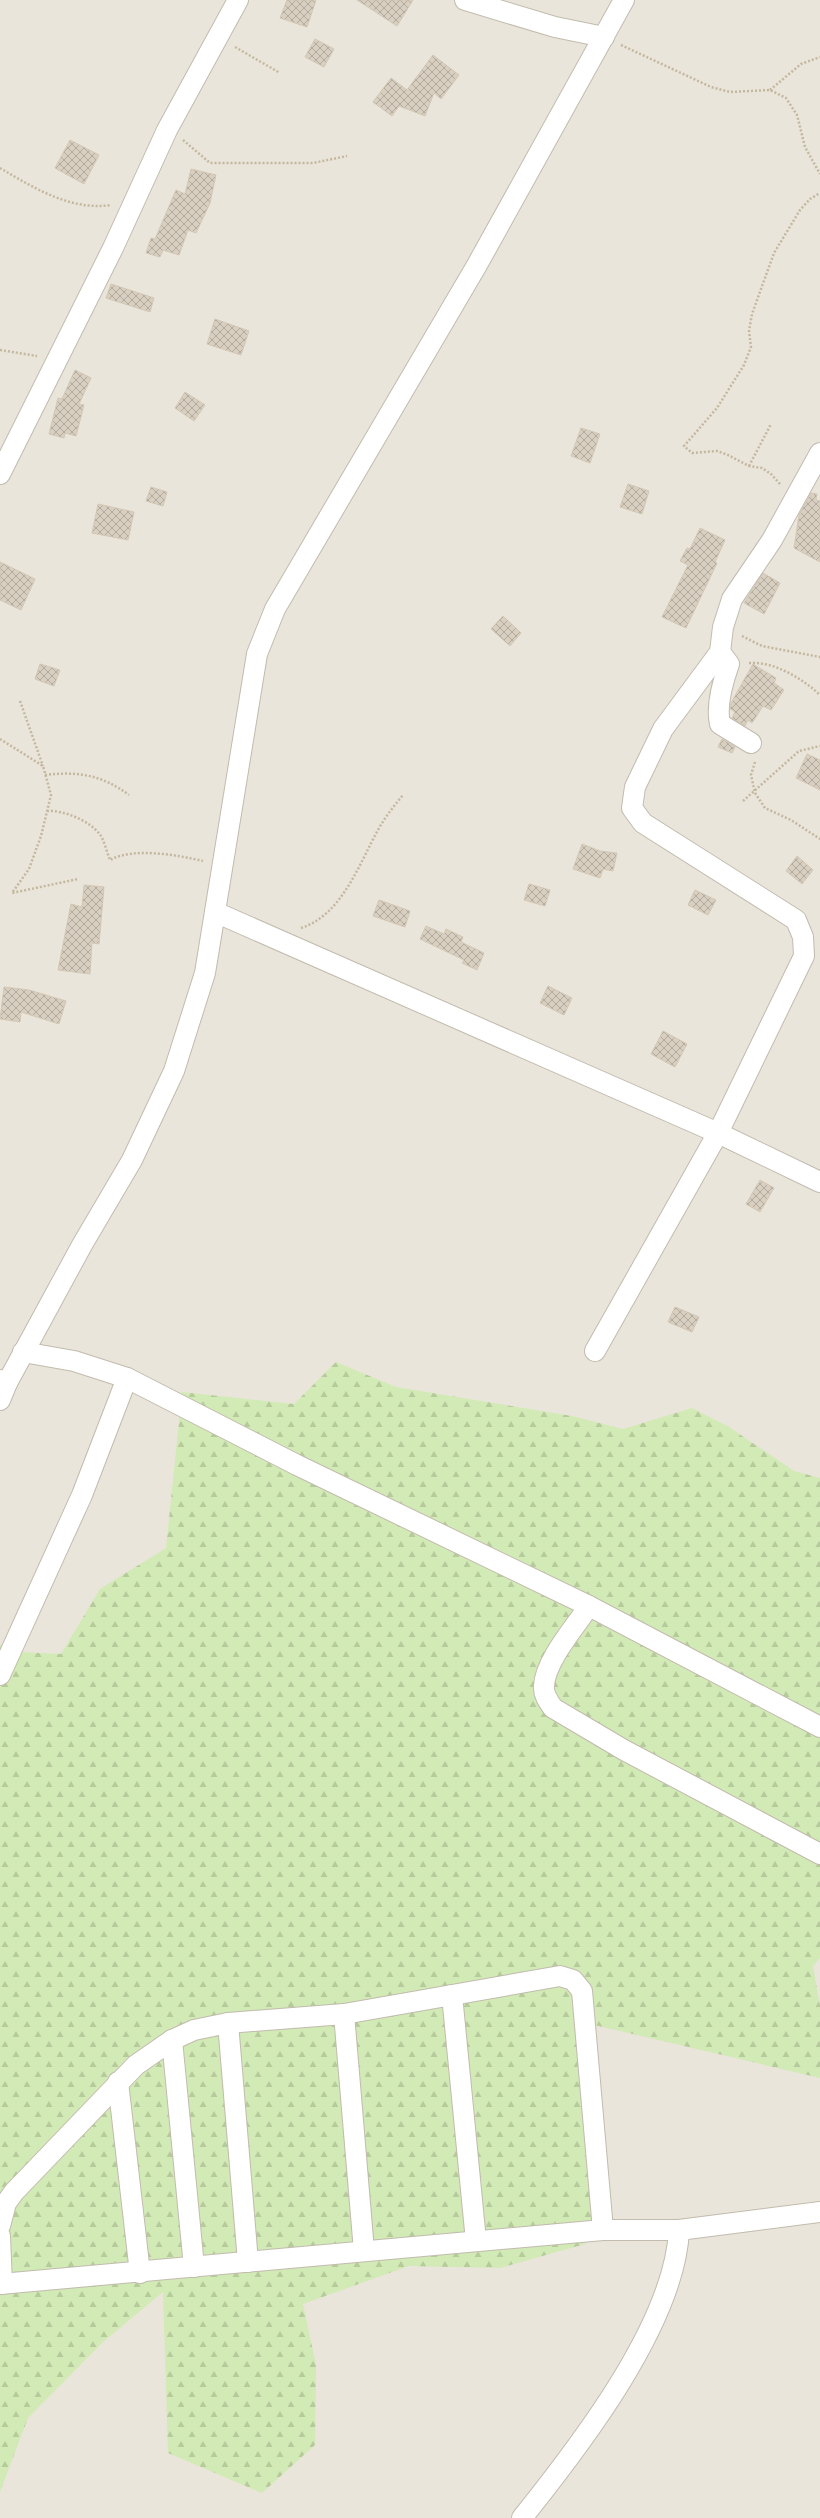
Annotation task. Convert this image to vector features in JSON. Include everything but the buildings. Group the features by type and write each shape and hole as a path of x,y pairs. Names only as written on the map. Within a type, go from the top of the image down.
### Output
{"street":[{"path":"0,474 113,248 167,130 238,0"},
{"path":"465,0 555,27 604,37"},
{"path":"2,1388 132,1160 174,1071 205,973 257,654 275,609 476,265 624,0"},
{"path":"751,744 720,724 719,718 724,658 723,627 732,599 772,540 820,454"},
{"path":"595,1351 718,1133 804,956 803,937 796,920 643,823 632,808 635,787 663,728 724,658"},
{"path":"215,912 718,1133 820,1182"},
{"path":"23,1352 74,1361 127,1378 297,1465 589,1606 820,1727"},
{"path":"0,1675 82,1495 127,1378"},
{"path":"589,1606 546,1671 544,1687 546,1699 553,1708 624,1750 820,1854"},
{"path":"0,2226 6,2203 14,2192 118,2082 152,2052 172,2040 194,2030 228,2024 344,2014 560,1976 573,1980 582,1991 602,2230"},
{"path":"452,1995 476,2241"},
{"path":"344,2014 364,2251"},
{"path":"228,2024 248,2262"},
{"path":"172,2040 194,2267"},
{"path":"118,2082 140,2273"},
{"path":"0,2236 1,2284 140,2273 602,2230 679,2230 820,2212"},
{"path":"522,2518 586,2434 624,2376 663,2299 678,2254 679,2230"}],"path":[{"path":"217,37 280,73"},
{"path":"604,37 711,87 730,92 770,90 786,98 797,115 805,147 820,174"},
{"path":"770,90 801,64 820,56"},
{"path":"167,130 177,135 210,163 313,163 347,156"},
{"path":"0,168 30,186 68,202 89,207 115,205 135,198"},
{"path":"793,500 771,474 762,468 749,466 717,451 692,453 684,446 717,408 744,365 752,347 749,331 752,314 774,253 800,210 810,199 820,193"},
{"path":"0,350 57,359"},
{"path":"749,466 771,424"},
{"path":"723,627 762,646 820,657"},
{"path":"724,658 768,665 807,684 820,695"},
{"path":"20,701 43,766 51,795 28,869 12,893 78,879"},
{"path":"0,739 43,766"},
{"path":"751,744 755,750 756,762 751,775 755,792 765,808 791,820 820,839"},
{"path":"743,801 755,792 799,751 820,746"},
{"path":"45,775 70,772 114,784 129,795"},
{"path":"266,934 310,925 323,916 344,892 370,848 377,831 403,795"},
{"path":"47,811 56,811 86,823 100,836 110,860 121,854 176,855 223,865"}],"shaded area":[{"path":"0,0 820,0 820,2518 0,2518"}],"green space":[{"path":"336,1362 396,1387 572,1416 623,1429 692,1408 729,1427 794,1471 820,1478 820,1958 813,1966 820,2006 820,2078 590,2024 608,2199 585,2244 500,2268 409,2266 303,2304 316,2365 315,2445 262,2493 168,2453 163,2292 103,2342 28,2418 0,2492 0,1645 19,1652 61,1654 100,1589 166,1548 182,1392 294,1404"}]}
